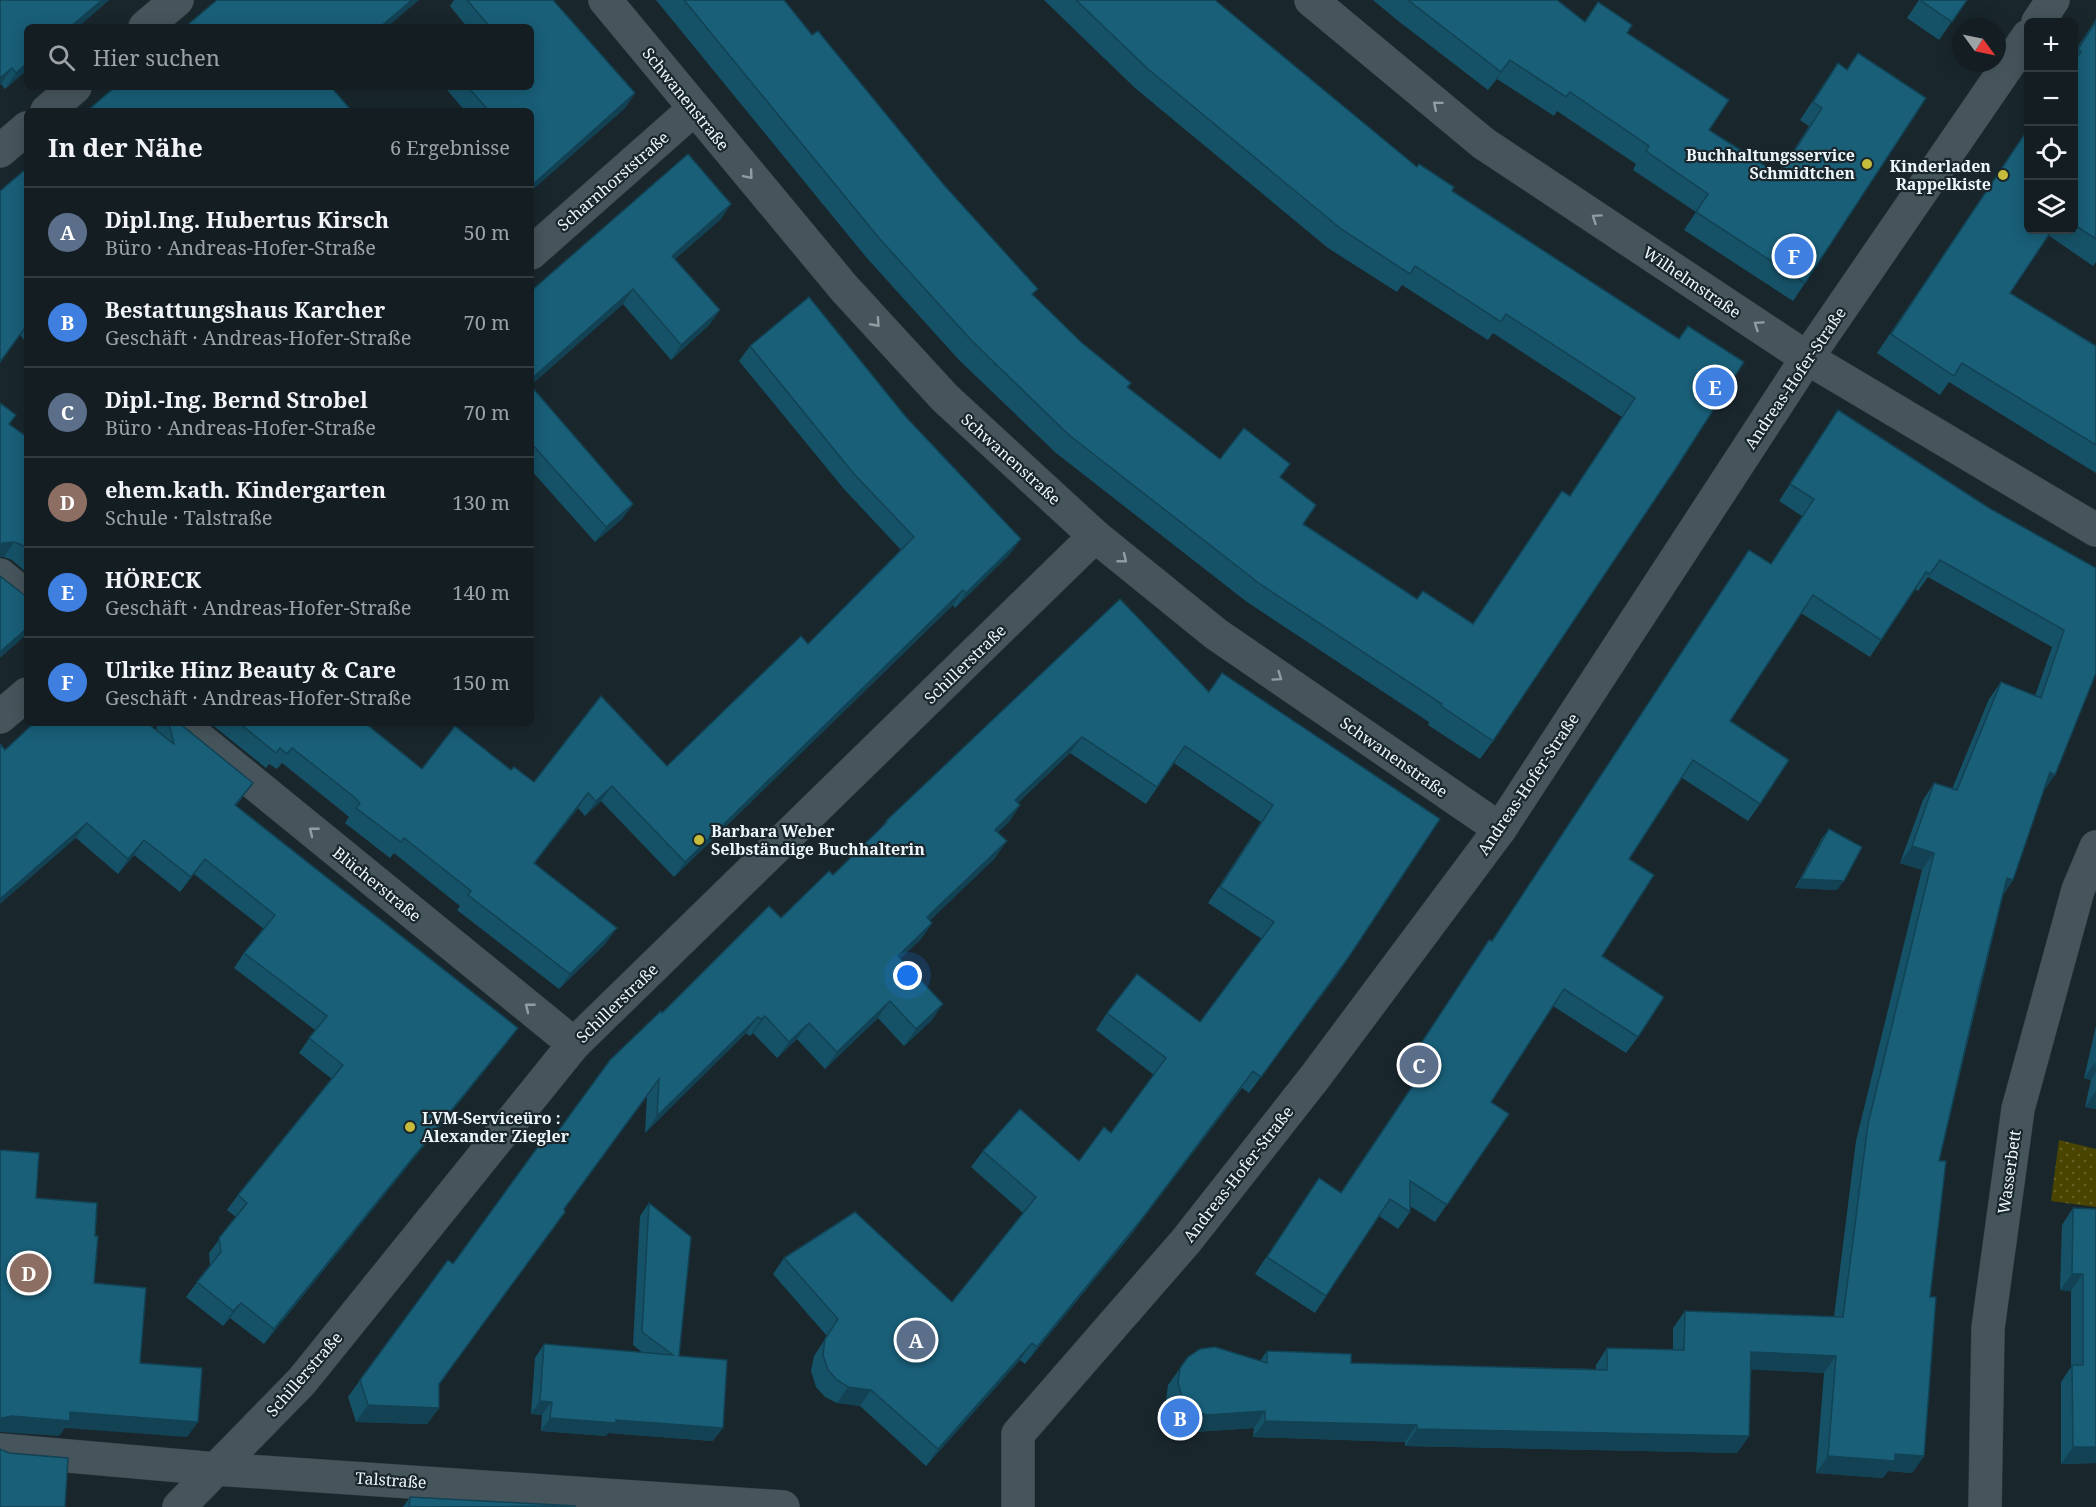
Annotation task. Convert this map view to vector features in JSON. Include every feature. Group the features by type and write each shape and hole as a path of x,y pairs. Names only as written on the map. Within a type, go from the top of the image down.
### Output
{"street":[{"path":"149,24 177,0"},
{"name":"Schwanenstraße","path":"605,0 844,288 945,398 1095,536 1216,634 1500,830"},
{"name":"Wilhelmstraße","path":"1311,0 1483,143 1807,358 2096,530"},
{"path":"2041,18 2053,0"},
{"name":"Andreas-Hofer-Straße","path":"1018,1507 1018,1434 1193,1232 1315,1077 1500,830 1807,358 2024,42"},
{"path":"50,108 72,90"},
{"name":"Scharnhorststraße","path":"534,250 694,109"},
{"path":"0,151 24,131"},
{"name":"Schillerstraße","path":"178,1507 302,1381 574,1044 1095,536"},
{"path":"0,575 24,595"},
{"path":"0,717 24,697"},
{"name":"Blücherstraße","path":"184,726 574,1044"},
{"name":"Wasserbett","path":"1985,1507 1988,1328 2018,1109 2087,892 2096,847"},
{"name":"Talstraße","path":"0,1450 216,1468 783,1507"}],"shaded area":[{"path":"2059,1140 2096,1149 2096,1207 2051,1201"}],"building":[{"path":"0,0 102,0 74,24 24,24 24,66 16,73 12,68 0,78"},
{"path":"217,0 412,0 384,24 189,24"},
{"path":"467,0 553,0 635,93 534,183 534,108 486,108 471,90 534,90 534,24 487,24"},
{"path":"684,0 784,0 812,35 818,31 944,185 1038,289 1032,294 1081,342 1131,383 1127,387 1220,459 1244,428 1290,464 1280,477 1316,505 1303,524 1417,599 1423,591 1473,624 1562,491 1570,496 1635,398 1506,314 1501,322 1415,266 1410,274 1341,229 1148,69 1076,0 1215,0 1417,167 1419,164 1454,187 1452,191 1679,339 1688,326 1744,362 1676,468 1493,741 1441,706 1442,704 1260,584 1069,435 972,341 879,238"},
{"path":"1408,0 1557,0 1585,22 1598,2 1632,25 1627,33 1729,100 1709,130 1779,175 1822,108 1813,102 1838,63 1847,70 1858,53 1926,98 1805,283 1696,212 1708,194 1646,151 1649,146 1570,92 1566,97 1510,60 1501,72"},
{"path":"1920,0 1967,0 1955,18 1952,18 1952,22"},
{"path":"2096,21 2096,239 2078,227 2078,56 2081,52 2078,49"},
{"path":"112,90 334,90 349,108 90,108"},
{"path":"2024,135 2024,234 2049,234 2010,293 2096,346 2096,445 1962,363 1954,376 1891,334"},
{"path":"688,154 731,204 672,256 720,310 681,345 633,289 534,376 534,288"},
{"path":"24,171 24,329 0,362 0,191"},
{"path":"809,297 906,417 1021,539 966,593 963,590 685,862 612,786 596,801 588,793 534,863 617,928 570,974 468,895 471,891 404,838 401,842 356,808 360,803 353,796 292,748 287,754 280,748 276,753 243,726 369,726 422,769 455,726 511,770 514,767 534,782 601,696 667,766 801,636 808,644 914,537 854,474 750,346"},
{"path":"534,389 633,504 606,527 534,446"},
{"path":"0,403 16,415 9,424 24,435 24,547 14,542 0,545"},
{"path":"1838,410 1989,508 2096,568 2096,673 2055,775 2050,772 2013,880 2007,878 1939,1161 1946,1161 1930,1297 1936,1297 1924,1456 1895,1454 1895,1461 1828,1456 1836,1356 1751,1352 1749,1436 1417,1429 1417,1425 1265,1421 1265,1411 1206,1415 1192,1409 1182,1398 1178,1383 1180,1368 1188,1357 1200,1349 1215,1347 1267,1363 1267,1351 1351,1354 1351,1363 1607,1370 1607,1348 1684,1350 1685,1311 1843,1317 1868,1124 1934,853 1912,846 1934,783 1957,790 2001,682 2041,698 2064,630 1940,560 1930,574 1926,572 1881,640 1813,595 1730,721 1789,760 1760,804 1693,760 1629,859 1654,875 1602,956 1664,997 1638,1037 1564,989 1491,1102 1509,1114 1447,1205 1410,1181 1410,1212 1390,1199 1326,1296 1267,1257 1319,1178 1341,1193 1432,1057 1418,1048 1489,940 1492,941 1749,550 1771,564 1814,499 1790,484"},
{"path":"0,576 24,595 24,631 0,652"},
{"path":"1120,599 1209,692 1222,673 1440,819 1348,958 1261,1077 1253,1071 1141,1220 1037,1347 1032,1343 938,1449 871,1390 848,1387 828,1370 823,1355 825,1339 838,1319 784,1258 855,1212 952,1302 1036,1197 983,1151 1020,1109 1079,1161 1104,1127 1111,1133 1166,1058 1107,1013 1137,974 1200,1022 1274,922 1220,887 1273,805 1185,746 1157,787 1082,737 1015,800 1020,805 995,830 1007,841 927,917 932,923 898,956 943,1004 916,1029 890,1001 837,1052 809,1023 789,1042 765,1016 761,1019 758,1017 657,1116 659,1079 439,1384 439,1408 368,1405 360,1380 448,1260 453,1264 545,1137 551,1141 610,1060 661,1011 662,1013 769,906 781,918 829,871 833,875 886,821"},
{"path":"31,726 151,726 174,744 170,726 183,726 253,783 235,805 518,1028 274,1329 241,1303 233,1311 197,1282 221,1252 219,1238 247,1203 238,1195 343,1065 309,1038 327,1016 244,953 275,915 205,859 191,877 144,840 128,859 87,823 0,899 0,744 5,750"},
{"path":"1829,829 1862,847 1844,881 1801,879"},
{"path":"0,1150 39,1153 36,1198 97,1203 95,1236 98,1236 94,1283 146,1288 140,1363 202,1368 198,1422 70,1412 70,1421 12,1416 0,1420"},
{"path":"649,1203 691,1237 679,1356 727,1360 723,1428 616,1420 616,1423 550,1418 552,1402 540,1401 544,1344 673,1355 642,1332"},
{"path":"2073,1208 2096,1209 2096,1447 2073,1447 2072,1365 2083,1365 2083,1274 2072,1274"},
{"path":"0,1449 9,1453 68,1458 65,1507 0,1507"},
{"path":"410,1497 576,1506 409,1507"}],"place":[{"name":"Buchhaltungsservice Schmidtchen","path":"1867,164"},
{"name":"Kinderladen Rappelkiste","path":"2003,175"},
{"name":"Ulrike Hinz Beauty & Care","path":"1794,256"},
{"name":"HÖRECK","path":"1715,387"},
{"name":"Barbara Weber Selbständige Buchhalterin","path":"699,840"},
{"name":"Dipl.-Ing. Bernd Strobel","path":"1419,1065"},
{"name":"LVM-Serviceüro : Alexander Ziegler","path":"410,1127"},
{"name":"ehem.kath. Kindergarten","path":"29,1273"},
{"name":"Dipl.Ing. Hubertus Kirsch","path":"916,1340"},
{"name":"Bestattungshaus Karcher","path":"1180,1418"}]}
